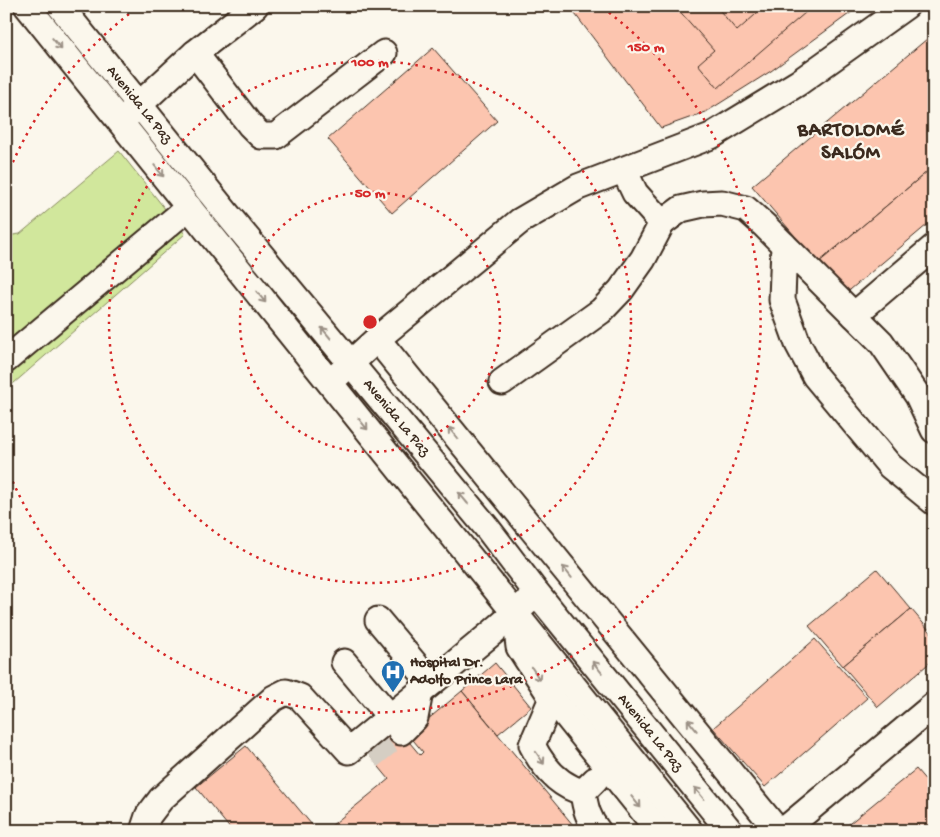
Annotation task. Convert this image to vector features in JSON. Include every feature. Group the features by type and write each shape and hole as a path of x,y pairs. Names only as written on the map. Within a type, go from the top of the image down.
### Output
{"street":[{"name":"Avenida La Paz","path":"27,6 690,831"},
{"name":"Avenida La Paz","path":"60,6 488,529 722,828"},
{"path":"120,122 140,106 195,53 255,6"},
{"path":"330,382 377,339 520,221 578,187 711,136 798,83 906,6"},
{"path":"195,53 250,125 261,136 276,136 384,53"},
{"path":"624,170 635,193 662,223"},
{"path":"502,382 601,311 621,290 643,259 662,223 681,209 703,204 722,203 746,209 882,342 918,396 932,422"},
{"path":"6,360 189,207"},
{"path":"784,245 782,300 798,344 814,376 890,466 934,502"},
{"path":"854,315 934,247"},
{"path":"377,339 778,831"},
{"path":"488,529 516,510"},
{"path":"143,831 148,816 161,799 274,698 286,692 300,697 360,754 396,724 426,688 515,614 536,592"},
{"path":"560,621 588,598"},
{"path":"515,614 519,647 552,698 659,831"},
{"path":"378,620 426,688"},
{"path":"344,662 396,724"},
{"path":"552,698 534,736 532,745 538,757 554,777 570,789 583,792"},
{"path":"783,831 934,705"},
{"path":"583,792 608,768"},
{"path":"583,792 585,807 598,831"}],"green space":[{"path":"119,151 185,234 6,390 6,236 20,234"}],"building":[{"path":"569,6 860,6 771,71 706,112 661,128"},
{"path":"675,6 716,6 737,31 765,6 813,6 718,88 698,64 714,50"},
{"path":"934,33 934,166 818,263 752,186"},
{"path":"433,48 497,121 392,213 328,139"},
{"path":"934,166 934,219 844,295 818,263"},
{"path":"877,569 911,609 843,666 809,626"},
{"path":"911,609 934,636 934,659 878,707 843,666"},
{"path":"815,639 867,698 765,787 713,728"},
{"path":"495,663 531,707 498,734 462,691"},
{"path":"462,691 578,831 325,831 389,779 360,744 390,719 420,755 423,752 409,735"},
{"path":"246,746 317,831 232,831 196,787"},
{"path":"916,769 934,790 934,831 846,831 844,828"}],"tunnel":[{"path":"370,757 401,732"}],"place":[{"name":"Hospital Dr. Adolfo Prince Lara","path":"393,693"}],"district":[{"name":"BARTOLOMÉ SALÓM","path":"851,142"}]}
